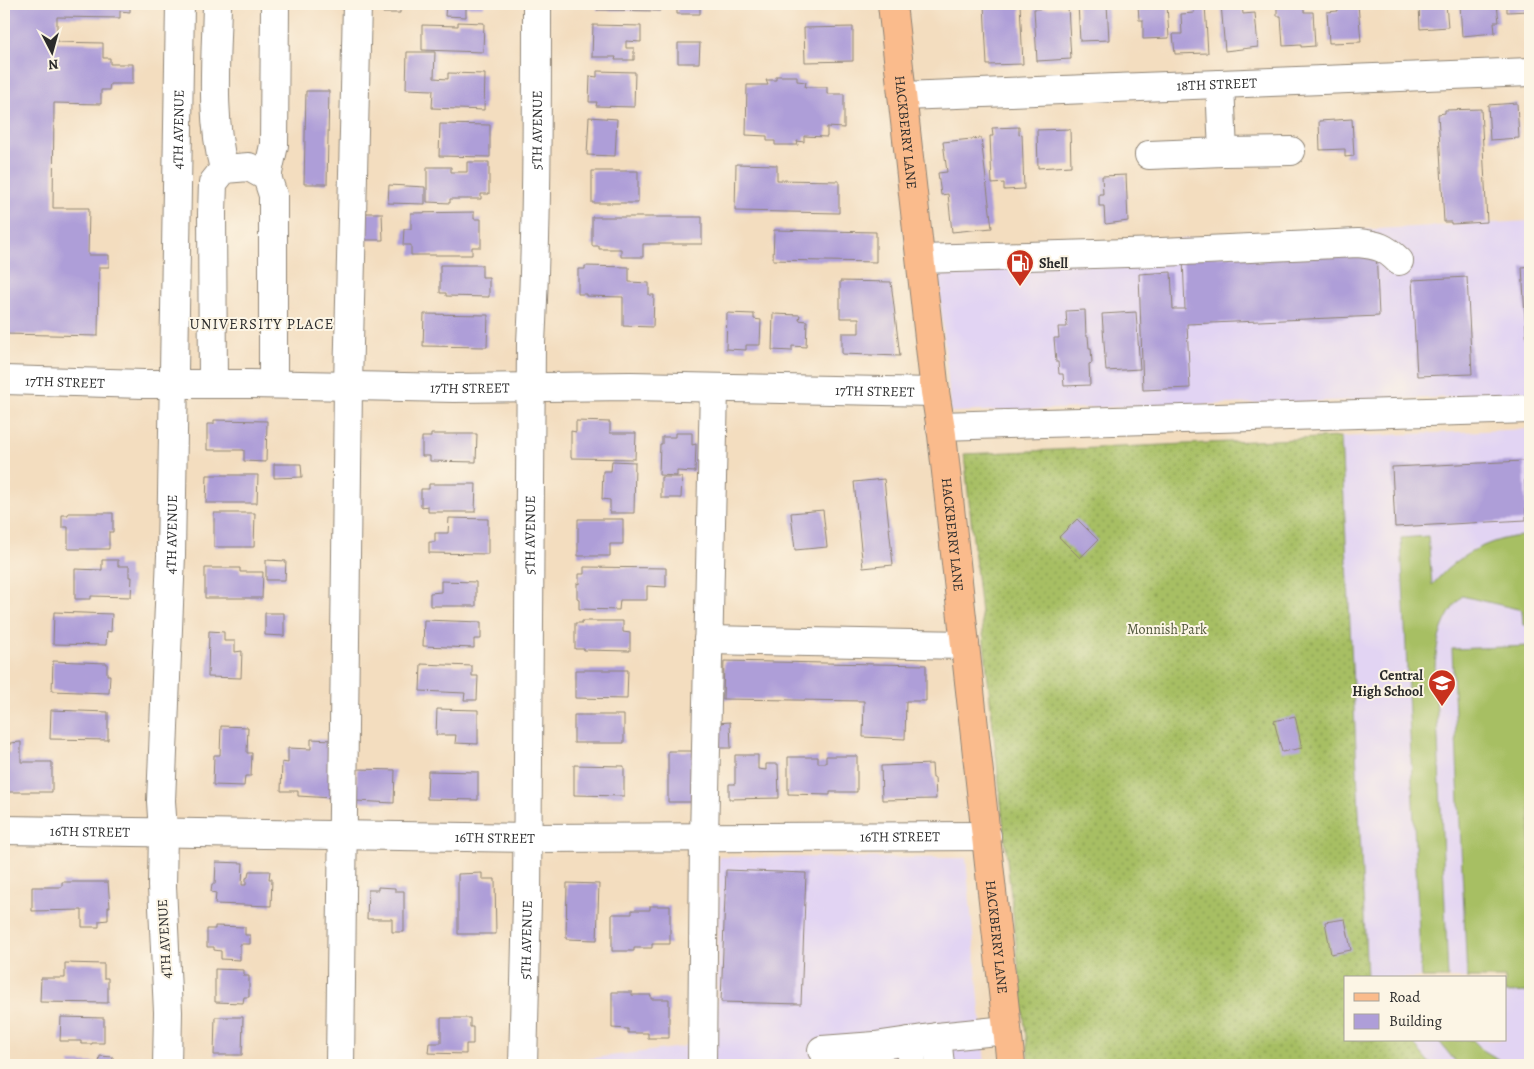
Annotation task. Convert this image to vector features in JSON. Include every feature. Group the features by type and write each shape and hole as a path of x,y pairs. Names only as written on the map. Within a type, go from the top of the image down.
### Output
{"main road":[{"name":"HACKBERRY LANE","path":"892,4 987,836 1011,1065"}],"street":[{"name":"4TH AVENUE","path":"167,1065 168,1012 162,886 163,832 161,801 172,555 180,4"},
{"path":"216,4 215,119 218,147 224,169"},
{"path":"273,384 273,195 267,177 274,145 275,4"},
{"path":"340,1065 348,386 357,4"},
{"name":"5TH AVENUE","path":"523,1065 526,1009 531,388 535,271 537,4"},
{"name":"18TH STREET","path":"903,96 1530,72"},
{"path":"1220,84 1224,152"},
{"path":"1149,155 1291,151"},
{"path":"213,384 213,183 224,169 249,167 267,177"},
{"path":"921,259 1161,252 1358,243 1374,244 1386,249 1399,261"},
{"name":"17TH STREET","path":"4,380 531,388 631,386 935,392"},
{"path":"702,1065 704,838 714,388"},
{"path":"940,426 1530,408"},
{"path":"708,640 965,644"},
{"name":"16TH STREET","path":"4,830 527,838 987,836"},
{"path":"822,1050 876,1056 911,1053 941,1055 1007,1030"}],"shaded area":[{"path":"1530,221 1530,395 951,412 936,252"},
{"name":"Central High School","path":"1530,429 1530,1065 1371,1065 1370,1042 1506,1042 1506,976 1367,976 1341,437"},
{"path":"719,857 966,858 985,1065 537,1065 682,1047 717,1028"}],"green space":[{"name":"Monnish Park","path":"1341,437 1367,976 1344,976 1344,1042 1414,1042 1431,1065 1029,1065 964,454"},
{"path":"1428,536 1432,585 1448,568 1478,548 1499,540 1530,536 1530,625 1523,625 1522,610 1462,596 1450,612 1442,628 1437,646 1435,667 1448,976 1421,976 1401,538"},
{"path":"1530,646 1530,992 1506,993 1506,976 1467,976 1452,649"},
{"path":"1440,1042 1475,1042 1483,1050 1508,1065 1458,1065"}],"building":[{"path":"7,4 130,4 130,12 120,11 120,18 57,17 57,42 103,43 103,58 110,58 110,64 133,64 133,84 110,84 109,90 101,90 101,104 54,103 53,208 89,208 88,255 109,255 109,267 99,267 98,336 4,334"},
{"path":"366,4 415,4 415,8 400,8 400,13 383,13 383,8 366,7"},
{"path":"446,4 484,4 484,7 466,7 466,17 445,16"},
{"path":"597,4 660,4 660,11 597,10"},
{"path":"677,4 700,4 700,14 677,14"},
{"path":"984,4 1020,4 1023,64 987,65"},
{"path":"1078,4 1107,4 1109,40 1080,41"},
{"path":"1138,4 1167,4 1169,38 1143,39 1143,20 1139,20"},
{"path":"1194,4 1205,4 1208,53 1175,54 1173,34 1182,34 1181,14 1194,13"},
{"path":"1221,4 1242,4 1243,14 1255,13 1258,47 1225,51"},
{"path":"1277,4 1304,4 1304,12 1313,12 1315,46 1283,46 1281,16 1277,16"},
{"path":"1337,4 1358,4 1361,42 1329,43 1327,12 1338,11"},
{"path":"1419,4 1446,4 1448,27 1420,29"},
{"path":"1460,4 1497,4 1499,22 1494,22 1495,33 1462,36"},
{"path":"1507,4 1530,4 1530,11 1507,12"},
{"path":"1068,7 1071,59 1037,61 1034,9"},
{"path":"458,22 484,23 483,52 422,50 422,25 458,26"},
{"path":"593,25 641,26 641,42 626,41 626,48 634,48 634,60 615,60 616,57 592,57"},
{"path":"853,27 853,61 805,62 804,28"},
{"path":"678,43 700,43 699,63 678,63"},
{"path":"407,52 435,52 434,78 448,79 448,73 485,74 484,110 432,108 433,90 406,89"},
{"path":"597,71 635,72 634,107 596,106 597,102 589,102 590,76 597,77"},
{"path":"776,76 797,76 797,81 806,82 805,87 827,87 827,94 844,94 844,128 827,127 827,137 804,136 804,142 797,141 798,145 775,145 775,141 767,141 767,136 746,135 747,85 768,85 766,80 776,80"},
{"path":"306,91 329,91 327,184 304,184"},
{"path":"1517,103 1519,138 1490,140 1488,105"},
{"path":"1481,109 1487,222 1451,224 1451,222 1444,222 1438,114 1445,113 1445,110"},
{"path":"589,117 617,119 615,156 587,155"},
{"path":"1352,119 1354,156 1345,157 1345,149 1320,150 1319,121"},
{"path":"440,124 490,125 490,157 439,156"},
{"path":"1019,127 1019,135 1022,134 1024,189 1004,190 1004,183 992,184 990,136 993,136 992,128"},
{"path":"1070,129 1071,166 1038,168 1037,130"},
{"path":"981,138 992,228 952,232 948,194 941,195 938,173 947,172 943,142"},
{"path":"467,162 489,162 489,194 481,194 481,199 450,199 450,203 427,202 427,167 451,167 451,172 467,172"},
{"path":"736,164 777,165 777,180 839,181 839,213 735,211"},
{"path":"592,171 638,171 638,203 592,203"},
{"path":"1126,175 1128,221 1106,224 1104,206 1099,206 1099,194 1103,194 1102,176"},
{"path":"389,185 425,187 425,204 388,203"},
{"path":"474,212 474,219 481,219 481,247 472,247 472,255 411,255 411,245 403,245 404,229 411,229 411,213"},
{"path":"362,213 382,213 383,240 362,240"},
{"path":"592,217 702,217 702,244 643,244 643,257 621,257 621,249 599,249 599,246 592,246"},
{"path":"774,230 876,232 876,262 773,260"},
{"path":"1376,250 1379,316 1187,324 1190,388 1143,390 1139,274 1171,272 1173,309 1185,309 1183,258"},
{"path":"440,265 482,265 482,277 489,277 489,297 446,296 446,293 440,293"},
{"path":"585,266 629,267 629,282 649,283 649,295 654,295 653,327 623,326 623,297 578,294 578,269 585,269"},
{"path":"1530,266 1530,348 1527,348 1522,267"},
{"path":"1467,277 1472,374 1417,376 1412,280"},
{"path":"840,281 891,282 900,356 842,354 842,333 859,333 859,318 840,318"},
{"path":"1085,310 1086,336 1088,336 1089,348 1091,348 1092,363 1089,364 1090,385 1064,386 1063,374 1059,374 1058,362 1056,362 1054,338 1059,338 1058,327 1067,327 1066,311"},
{"path":"1136,312 1140,369 1106,371 1102,314"},
{"path":"727,313 754,314 754,319 761,320 760,345 746,345 746,350 726,349"},
{"path":"424,314 488,315 487,347 423,346"},
{"path":"773,314 800,315 799,320 807,321 806,347 792,346 792,351 772,350"},
{"path":"214,420 267,421 266,462 244,461 244,450 207,450 207,424 214,424"},
{"path":"576,421 610,422 610,433 636,433 635,459 571,458 571,431 576,432"},
{"path":"675,433 692,433 692,445 696,444 695,472 677,471 677,476 659,475 662,437 675,437"},
{"path":"431,434 477,434 476,462 430,461 430,456 422,456 422,437 431,437"},
{"path":"612,461 635,462 634,513 610,513 610,500 602,499 603,471 611,471"},
{"path":"1524,461 1526,520 1395,527 1392,467"},
{"path":"274,464 301,464 302,477 274,478"},
{"path":"207,475 258,475 257,503 206,503"},
{"path":"661,477 682,477 681,498 661,498"},
{"path":"884,479 893,565 863,568 854,482"},
{"path":"429,484 476,484 475,512 428,512 428,506 421,507 421,489 429,489"},
{"path":"823,510 827,547 795,550 791,513"},
{"path":"68,513 113,513 113,532 109,532 109,549 68,549 68,527 62,527 62,515 68,515"},
{"path":"214,513 255,513 254,547 214,547"},
{"path":"449,518 488,519 488,554 429,553 429,542 435,542 435,533 448,533"},
{"path":"578,519 623,519 623,544 610,544 610,556 578,556"},
{"path":"1077,519 1098,540 1080,558 1059,537"},
{"path":"102,560 118,560 118,566 129,566 129,577 132,577 131,597 91,596 91,599 75,599 75,569 102,570"},
{"path":"266,560 286,561 285,580 266,580"},
{"path":"584,567 666,568 666,587 647,586 647,600 620,600 619,610 579,609 577,583 579,584 579,574 584,574"},
{"path":"205,568 240,568 240,572 263,572 262,598 205,598"},
{"path":"441,581 476,582 476,606 430,606 430,593 441,592"},
{"path":"54,612 112,614 111,632 107,631 106,645 53,644"},
{"path":"265,613 284,613 284,636 265,635"},
{"path":"424,620 481,622 481,639 474,639 474,648 423,646"},
{"path":"582,621 623,621 623,632 630,633 630,651 575,649 575,623 582,623"},
{"path":"209,631 224,632 224,641 235,641 235,652 242,651 241,678 208,677"},
{"path":"53,661 107,663 107,675 110,675 109,693 52,691"},
{"path":"724,661 926,665 926,701 906,701 905,739 863,737 864,701 723,699"},
{"path":"421,664 472,666 472,676 478,676 477,700 464,700 465,693 420,691"},
{"path":"575,670 628,670 627,699 575,698"},
{"path":"437,709 478,710 478,744 455,743 456,735 436,735"},
{"path":"51,710 108,712 108,740 50,739"},
{"path":"574,715 624,715 624,743 574,743"},
{"path":"1295,716 1302,748 1282,752 1274,721"},
{"path":"730,722 731,748 718,748 718,723"},
{"path":"221,726 248,727 247,753 252,753 251,776 245,776 244,786 213,785 214,755 220,755"},
{"path":"311,739 333,740 333,798 298,796 298,791 281,791 282,762 288,763 288,748 311,749"},
{"path":"21,742 21,762 52,762 52,792 4,792 4,753 10,753 10,743"},
{"path":"668,751 700,751 699,802 668,802"},
{"path":"735,755 758,755 758,769 766,770 766,764 778,764 779,798 729,799 729,784 735,784"},
{"path":"826,756 857,756 857,792 830,792 830,795 788,794 788,757 818,757 818,763 826,763"},
{"path":"932,764 936,799 882,800 881,766"},
{"path":"574,765 624,766 624,796 574,795"},
{"path":"357,769 395,770 394,803 356,801"},
{"path":"428,771 478,772 478,800 427,799"},
{"path":"216,862 243,863 242,885 246,885 249,871 270,871 269,879 272,879 271,906 215,904 216,893 211,892 212,884 215,884"},
{"path":"726,870 806,873 801,1004 721,1002"},
{"path":"482,873 482,879 495,879 496,934 458,934 458,874"},
{"path":"62,882 108,882 110,907 108,907 108,920 99,921 99,927 82,927 82,910 32,911 32,887 62,887"},
{"path":"567,883 599,884 597,940 566,939"},
{"path":"378,887 395,888 395,891 404,891 404,932 392,932 392,919 367,919 368,890 378,890"},
{"path":"650,906 670,906 670,944 652,944 652,948 634,948 634,951 612,951 612,914 632,914 632,910 650,910"},
{"path":"1345,919 1351,950 1331,954 1325,922"},
{"path":"215,926 245,927 245,935 250,935 250,944 240,944 240,960 221,959 221,951 214,950 214,947 207,947 207,929 215,929"},
{"path":"65,963 104,964 104,978 108,978 108,1003 40,1002 41,978 65,978"},
{"path":"215,969 244,970 244,976 249,976 249,997 244,997 243,1003 215,1002"},
{"path":"612,992 632,992 632,995 651,995 651,999 669,999 669,1038 648,1038 648,1033 628,1033 628,1029 612,1028"},
{"path":"61,1017 104,1018 104,1043 81,1044 81,1041 60,1041"},
{"path":"215,1017 243,1017 242,1055 214,1055"},
{"path":"441,1018 470,1018 470,1027 473,1027 473,1044 466,1044 466,1054 428,1053 429,1043 441,1043"},
{"path":"100,1056 113,1057 112,1065 69,1065 69,1062 99,1063"}],"place":[{"name":"Shell","path":"1020,287"},
{"name":"Central High School","path":"1442,707"}],"district":[{"name":"UNIVERSITY PLACE","path":"262,324"}]}
